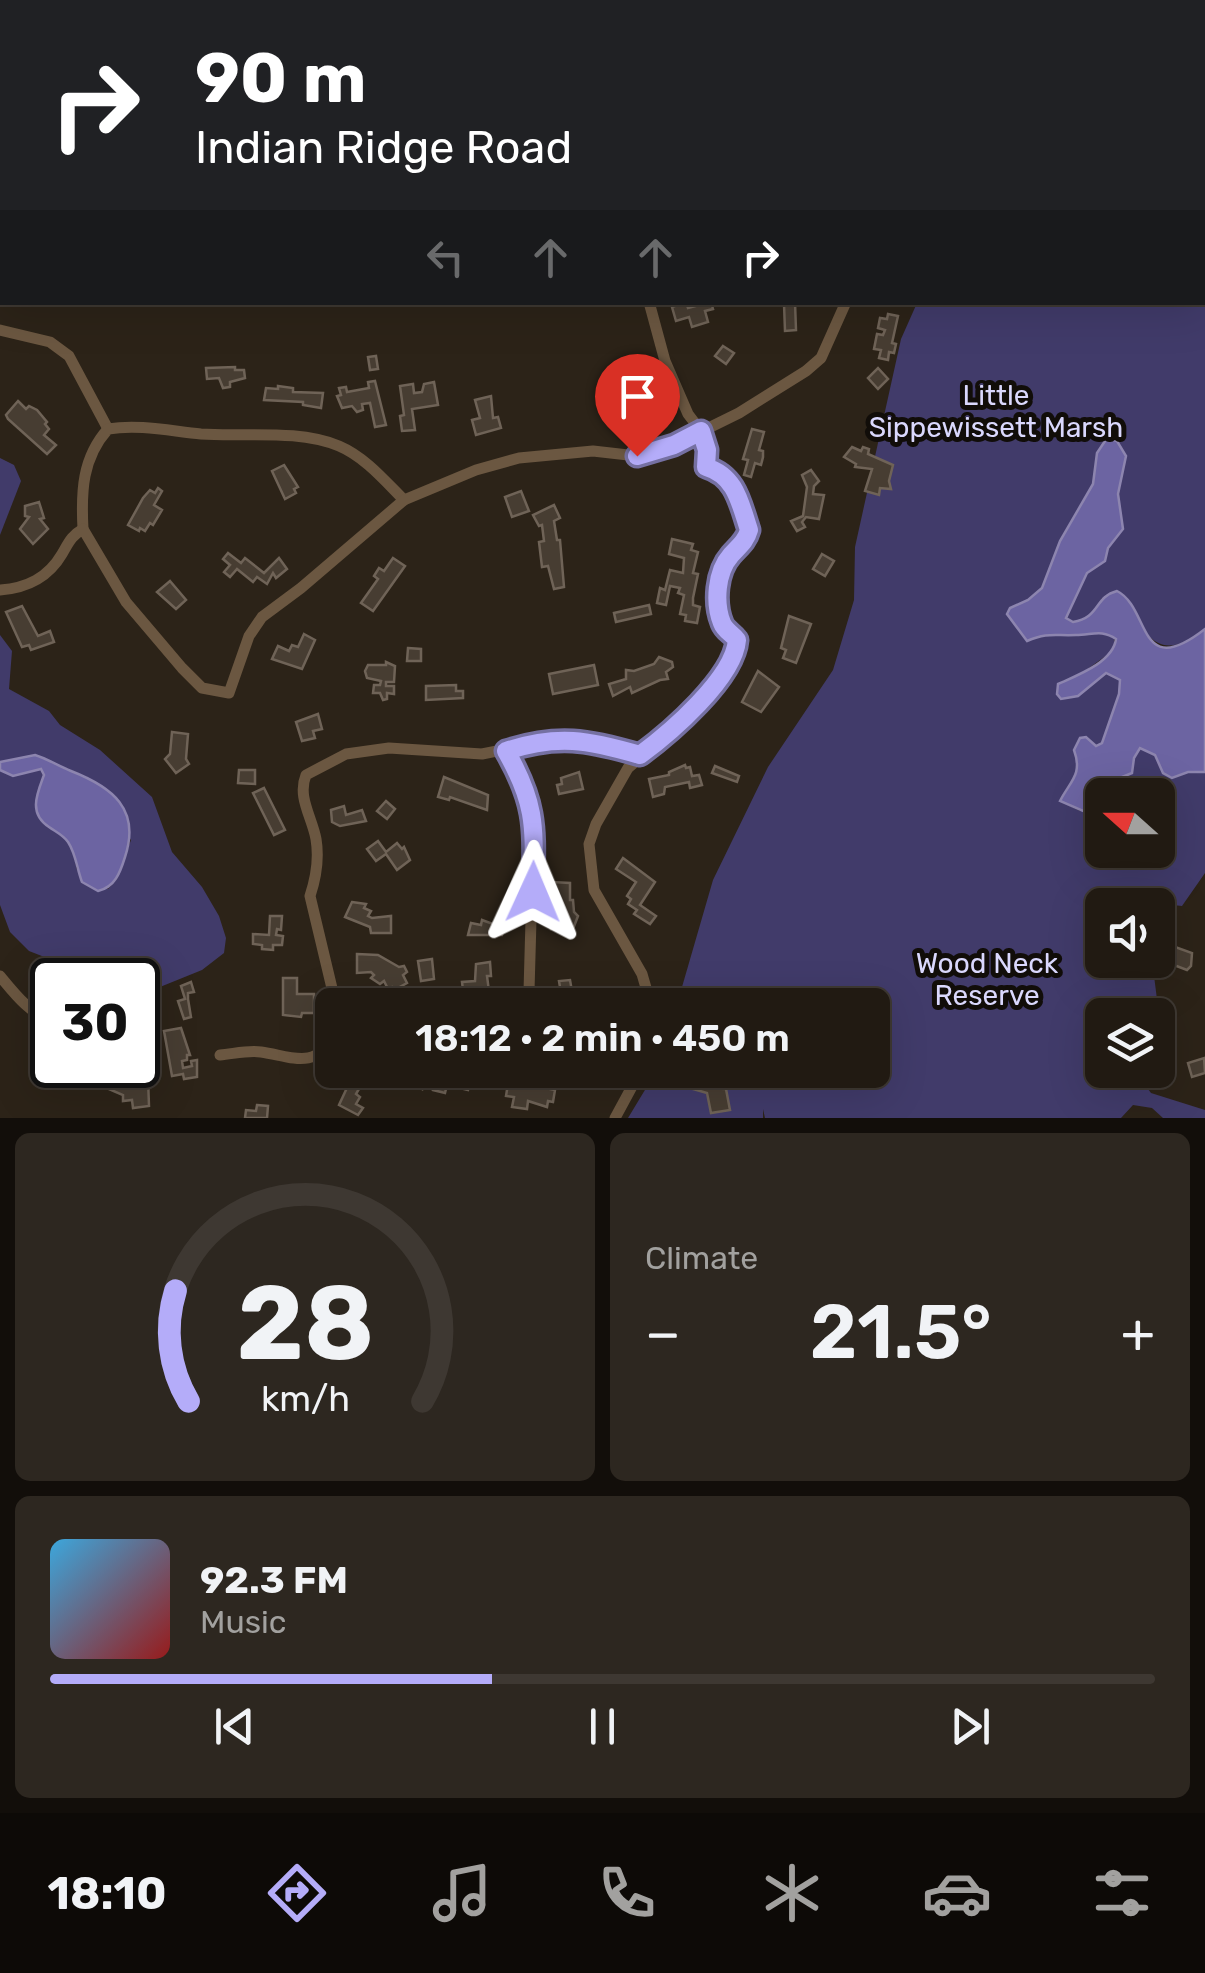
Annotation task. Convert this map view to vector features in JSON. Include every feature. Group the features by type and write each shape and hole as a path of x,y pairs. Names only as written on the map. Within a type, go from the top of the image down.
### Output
{"street":[{"path":"646,988 642,974 594,890 590,844 607,803 640,755 674,729 706,695 736,650 737,640 721,620 718,586 726,561 748,536 749,528 730,480 724,473 706,467 707,450 701,431 688,414 664,361 650,305"},
{"path":"404,500 377,472 334,444 297,437 125,426 108,429 92,450 84,476 83,529 126,602 182,668 202,688 228,693 249,636 262,616 302,588 404,500 462,475 519,458 593,451 637,456 674,445 740,413 806,372 821,358 845,305"},
{"path":"0,330 50,342 69,356 108,429"},
{"path":"0,590 42,578 61,556 70,537 83,529"},
{"path":"332,988 310,896 316,879 316,840 307,810 306,775 346,754 422,748 482,754 557,739 583,740 640,755"},
{"path":"506,751 534,813 527,988"},
{"path":"0,976 30,1008"},
{"path":"220,1055 259,1051 303,1061 315,1055"},
{"path":"615,1118 631,1088"}],"green space":[{"path":"916,305 1205,305 1205,629 1179,644 1159,643 1143,629 1129,603 1102,598 1084,634 1114,636 1114,650 1075,678 1064,681 1084,688 1106,673 1120,680 1119,694 1102,744 1096,746 1086,737 1076,778 1060,801 1080,811 1085,807 1085,868 1175,868 1175,778 1108,778 1119,758 1205,691 1205,873 1182,906 1175,905 1175,888 1085,888 1085,978 1154,978 1157,998 1085,998 1085,1088 1147,1088 1151,1093 1205,1110 1205,1118 1163,1118 1152,1108 1133,1105 1121,1118 765,1118 763,1109 763,1118 628,1118 646,1088 890,1088 890,988 682,987 713,880 768,767 833,670 854,600 855,547 901,339"},
{"path":"0,458 14,465 21,481 0,535"},
{"path":"0,635 12,651 9,689 49,711 60,725 100,750 152,797 172,852 202,887 219,916 226,938 224,953 202,970 160,987 160,958 47,958 29,951 10,932 0,905 0,770 13,776 41,769 49,827 69,844 77,870 108,889 117,879 131,840 87,777 45,759 0,762"}],"shaded area":[{"path":"1107,438 1117,441 1126,456 1118,494 1123,529 1108,548 1105,561 1087,573 1066,618 1073,622 1082,620 1117,591 1128,600 1156,645 1167,648 1183,643 1205,629 1205,772 1188,772 1172,778 1163,773 1155,755 1140,748 1132,773 1120,778 1085,778 1085,812 1060,801 1076,772 1074,750 1080,738 1086,737 1096,746 1102,743 1120,680 1106,673 1078,696 1061,699 1058,684 1102,661 1116,639 1097,633 1046,635 1027,641 1007,614 1010,608 1042,588 1060,541 1093,484 1097,453"},
{"path":"35,755 99,784 126,813 129,840 125,857 116,879 104,889 98,891 82,882 68,842 38,816 36,803 44,775 41,769 13,776 0,770 0,762"}],"building":[{"path":"712,305 713,309 705,311 708,322 692,327 689,317 676,321 672,307"},
{"path":"784,305 795,305 796,330 785,331"},
{"path":"888,314 898,316 892,343 896,344 894,353 889,352 888,360 879,358 881,350 874,349 877,334 883,335 885,330 878,328 880,318 887,319"},
{"path":"723,346 734,353 726,364 715,356"},
{"path":"376,356 378,369 370,370 368,357"},
{"path":"206,368 244,370 245,378 230,382 230,387 223,388 219,378 207,379"},
{"path":"878,368 888,379 878,389 868,378"},
{"path":"618,375 651,396 645,412 624,403 629,392 614,386"},
{"path":"375,381 386,425 375,427 370,403 362,404 363,410 357,412 352,406 342,408 337,396 341,395 339,388 346,387 347,392 369,388 368,382"},
{"path":"434,382 438,405 412,409 415,430 402,431 400,386 413,384 414,393 422,392 424,384"},
{"path":"266,388 293,388 293,392 323,393 321,408 303,402 264,400"},
{"path":"491,396 493,418 498,417 501,428 476,435 472,420 480,418 475,400"},
{"path":"18,401 26,409 29,406 37,410 47,422 49,429 44,435 56,445 47,454 8,419 6,415"},
{"path":"752,429 764,432 759,450 763,451 761,465 755,463 751,477 744,475 748,460 743,459"},
{"path":"852,447 869,449 868,454 893,465 891,489 880,488 879,495 865,491 872,469 855,467 844,457"},
{"path":"284,465 298,487 294,489 296,493 285,499 272,471"},
{"path":"811,470 819,481 813,494 824,495 819,519 806,517 802,522 805,527 797,531 791,521 803,516 807,487 802,475"},
{"path":"158,488 162,491 154,505 162,510 153,525 150,523 145,531 139,531 128,525 143,498"},
{"path":"521,491 529,511 512,517 505,497"},
{"path":"39,502 44,518 40,519 48,529 33,544 20,529 29,517 25,516 25,506"},
{"path":"554,505 560,518 554,521 560,540 564,587 554,589 548,566 542,567 542,525 533,515"},
{"path":"672,539 693,544 691,550 698,552 693,573 698,574 693,598 693,605 700,607 697,623 685,621 686,615 680,614 684,595 678,593 680,588 670,586 666,605 657,603 670,570 683,573 684,558 669,554"},
{"path":"228,553 241,563 245,558 264,573 279,558 287,569 276,578 273,573 267,584 257,577 253,582 237,569 230,577 224,572 230,565 223,559"},
{"path":"822,554 834,561 825,576 813,569"},
{"path":"393,558 405,566 373,611 361,603 378,579 374,576 379,568 384,571"},
{"path":"170,581 186,600 176,609 157,592"},
{"path":"649,605 651,614 616,622 614,613"},
{"path":"22,606 38,636 50,631 54,642 31,650 29,645 22,647 6,612"},
{"path":"789,616 811,624 796,663 783,658 786,650 781,648"},
{"path":"304,634 315,640 302,669 272,659 278,646 289,651 292,645 298,647"},
{"path":"408,648 421,649 421,661 407,661"},
{"path":"659,657 672,662 673,667 666,672 668,679 632,693 630,687 613,696 609,684 626,679 626,670 654,664"},
{"path":"386,662 395,666 394,682 386,682 386,686 394,686 394,694 387,693 383,700 380,693 373,693 374,685 381,681 367,678 365,671 368,665"},
{"path":"594,665 598,685 553,694 549,674"},
{"path":"758,671 779,687 761,712 742,702"},
{"path":"456,685 456,691 463,691 463,698 426,700 426,686"},
{"path":"318,714 322,729 313,731 315,738 302,741 296,722"},
{"path":"172,732 188,734 189,764 176,773 165,759 170,754"},
{"path":"685,765 690,767 692,776 699,775 702,785 690,788 689,782 665,787 664,794 653,797 649,779 669,775"},
{"path":"715,766 739,776 737,782 712,773"},
{"path":"239,770 255,770 255,784 238,783"},
{"path":"579,772 583,789 559,794 557,785 562,784 561,778"},
{"path":"444,777 488,795 487,810 450,797 438,797"},
{"path":"264,788 285,830 274,835 253,793"},
{"path":"386,801 395,809 387,819 377,811"},
{"path":"344,806 346,815 362,810 366,821 340,826 332,822 331,810"},
{"path":"378,841 386,852 397,843 404,847 410,860 397,870 386,854 376,861 367,849"},
{"path":"623,858 655,882 640,905 656,916 650,924 634,914 637,910 628,904 631,899 627,896 636,882 616,869"},
{"path":"551,882 570,883 570,900 578,916 573,929 551,929"},
{"path":"352,902 366,904 364,908 371,911 368,916 372,918 391,916 391,933 371,933 370,927 345,917"},
{"path":"270,916 282,916 281,930 277,929 276,935 283,936 282,945 273,945 273,950 253,944 253,934 269,935"},
{"path":"482,920 504,928 502,935 468,935 471,923 481,925"},
{"path":"1175,947 1192,953 1187,970 1175,965"},
{"path":"357,954 378,955 404,966 407,983 388,988 384,981 380,984 371,978 371,972 357,973"},
{"path":"432,959 434,979 421,981 418,961"},
{"path":"490,962 489,988 463,988 462,982 475,981 476,964"},
{"path":"283,978 297,978 297,994 314,994 314,1013 302,1013 301,1017 283,1015"},
{"path":"570,980 571,988 560,988 559,981"},
{"path":"191,982 191,1017 184,1019 178,1001 185,999 181,986"},
{"path":"181,1028 190,1055 182,1061 183,1068 197,1060 197,1077 172,1076 164,1031"},
{"path":"1204,1058 1205,1073 1192,1077 1188,1063"},
{"path":"106,1088 148,1088 149,1106 133,1108 132,1100 123,1101 123,1095"},
{"path":"347,1088 360,1088 356,1104 363,1108 358,1115 339,1105"},
{"path":"507,1088 555,1090 553,1102 548,1101 547,1107 528,1101 527,1109 512,1107 514,1097 506,1096"},
{"path":"690,1088 726,1089 730,1110 711,1113 707,1093"},
{"path":"257,1105 268,1106 267,1118 245,1118 246,1110 256,1111"}],"route":[{"path":"533,892 534,813 506,751 557,739 583,740 640,755 674,729 706,695 736,650 737,640 721,620 718,586 726,561 749,530 730,480 724,473 706,467 707,450 701,431 674,445 637,456"}],"park label":[{"name":"Little Sippewissett Marsh","path":"996,411"},
{"name":"Wood Neck Reserve","path":"987,979"}]}
